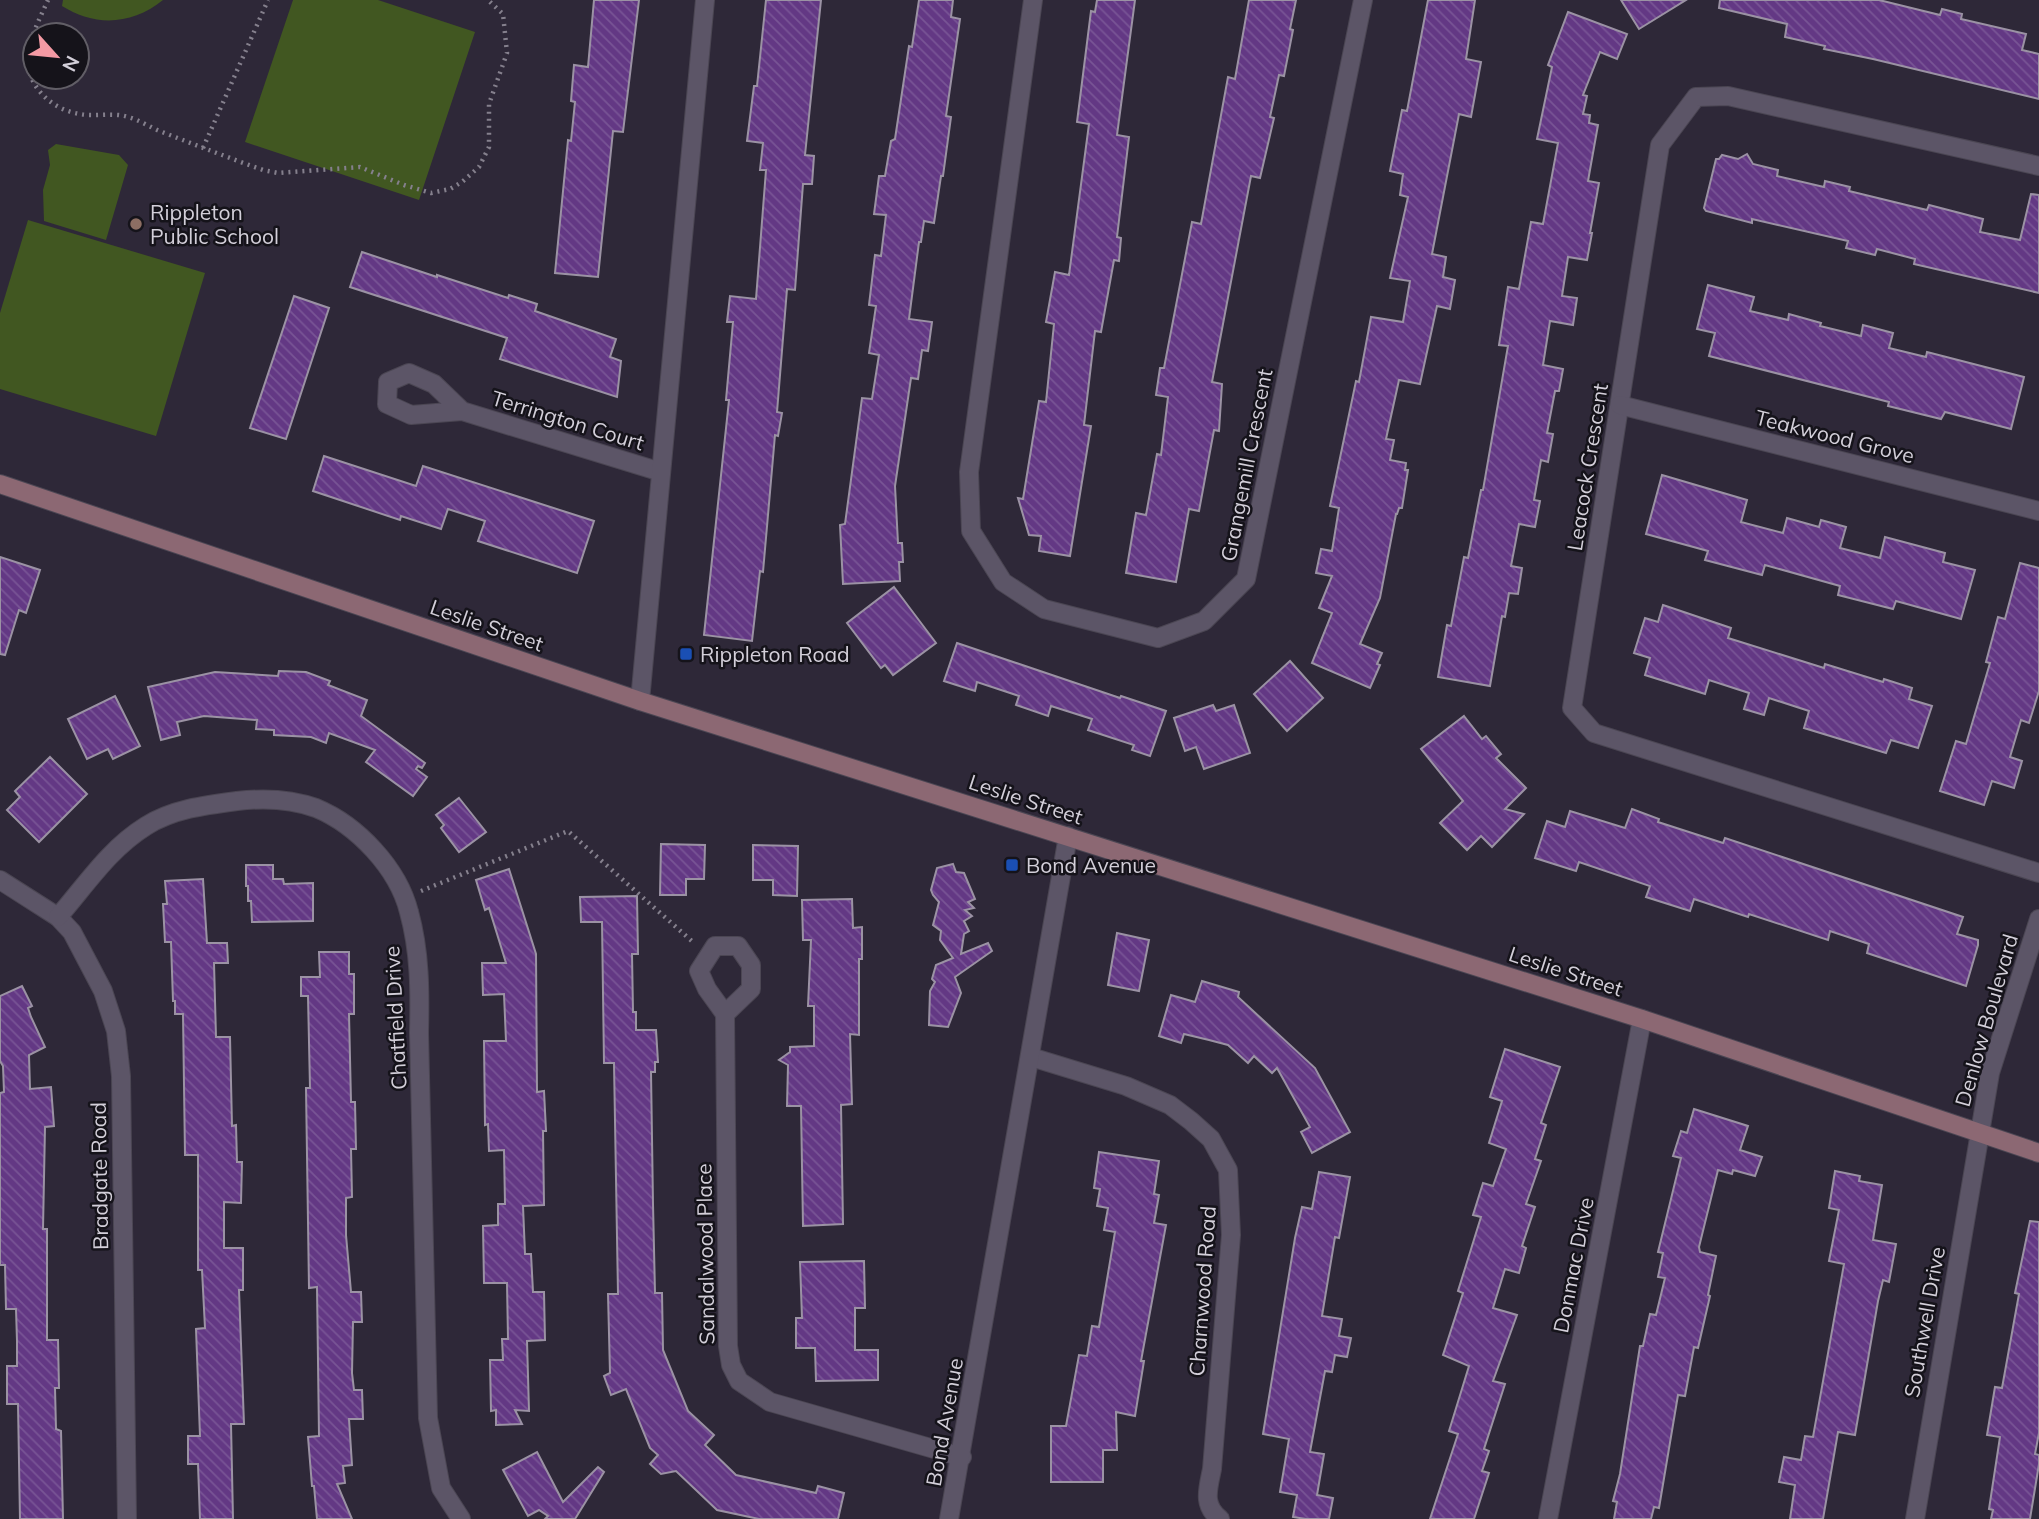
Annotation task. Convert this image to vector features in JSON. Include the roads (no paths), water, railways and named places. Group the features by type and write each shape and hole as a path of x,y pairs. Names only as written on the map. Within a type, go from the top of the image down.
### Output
{"main road":[{"name":"Leslie Street","path":"0,484 640,701 1642,1020 2039,1153"}],"street":[{"path":"640,701 705,0"},
{"name":"Grangemill Crescent","path":"1033,0 969,472 971,531 1003,582 1044,609 1158,638 1204,621 1246,579 1363,0"},
{"name":"Leacock Crescent","path":"2039,166 1728,96 1696,97 1660,145 1572,708 1594,733 2039,873"},
{"name":"Teakwood Grove","path":"1620,405 2039,511"},
{"name":"Terrington Court","path":"462,411 662,472"},
{"name":"Chatfield Drive","path":"58,917 98,866 144,827 168,814 257,798 315,808 345,824 383,862 409,909 420,975 428,1418 441,1488 461,1519"},
{"name":"Bond Avenue","path":"949,1519 962,1457 1068,836"},
{"name":"Bradgate Road","path":"0,880 58,917 72,932 103,991 116,1031 121,1076 127,1519"},
{"name":"Denlow Boulevard","path":"1979,1133 1990,1073 2039,919"},
{"path":"715,946 738,946 751,965 751,989 725,1014 706,989 699,971 715,946"},
{"name":"Sandalwood Place","path":"725,1014 728,1346 731,1365 739,1381 770,1402 962,1457"},
{"name":"Donmac Drive","path":"1548,1519 1642,1020"},
{"name":"Charnwood Road","path":"1031,1057 1126,1086 1170,1105 1211,1139 1228,1170 1231,1235 1207,1502 1220,1519"},
{"name":"Southwell Drive","path":"1915,1519 1979,1133"}],"place":[{"name":"Rippleton Public School","path":"136,224"},
{"name":"Rippleton Road","path":"686,654"},
{"name":"Bond Avenue","path":"1012,865"}]}
